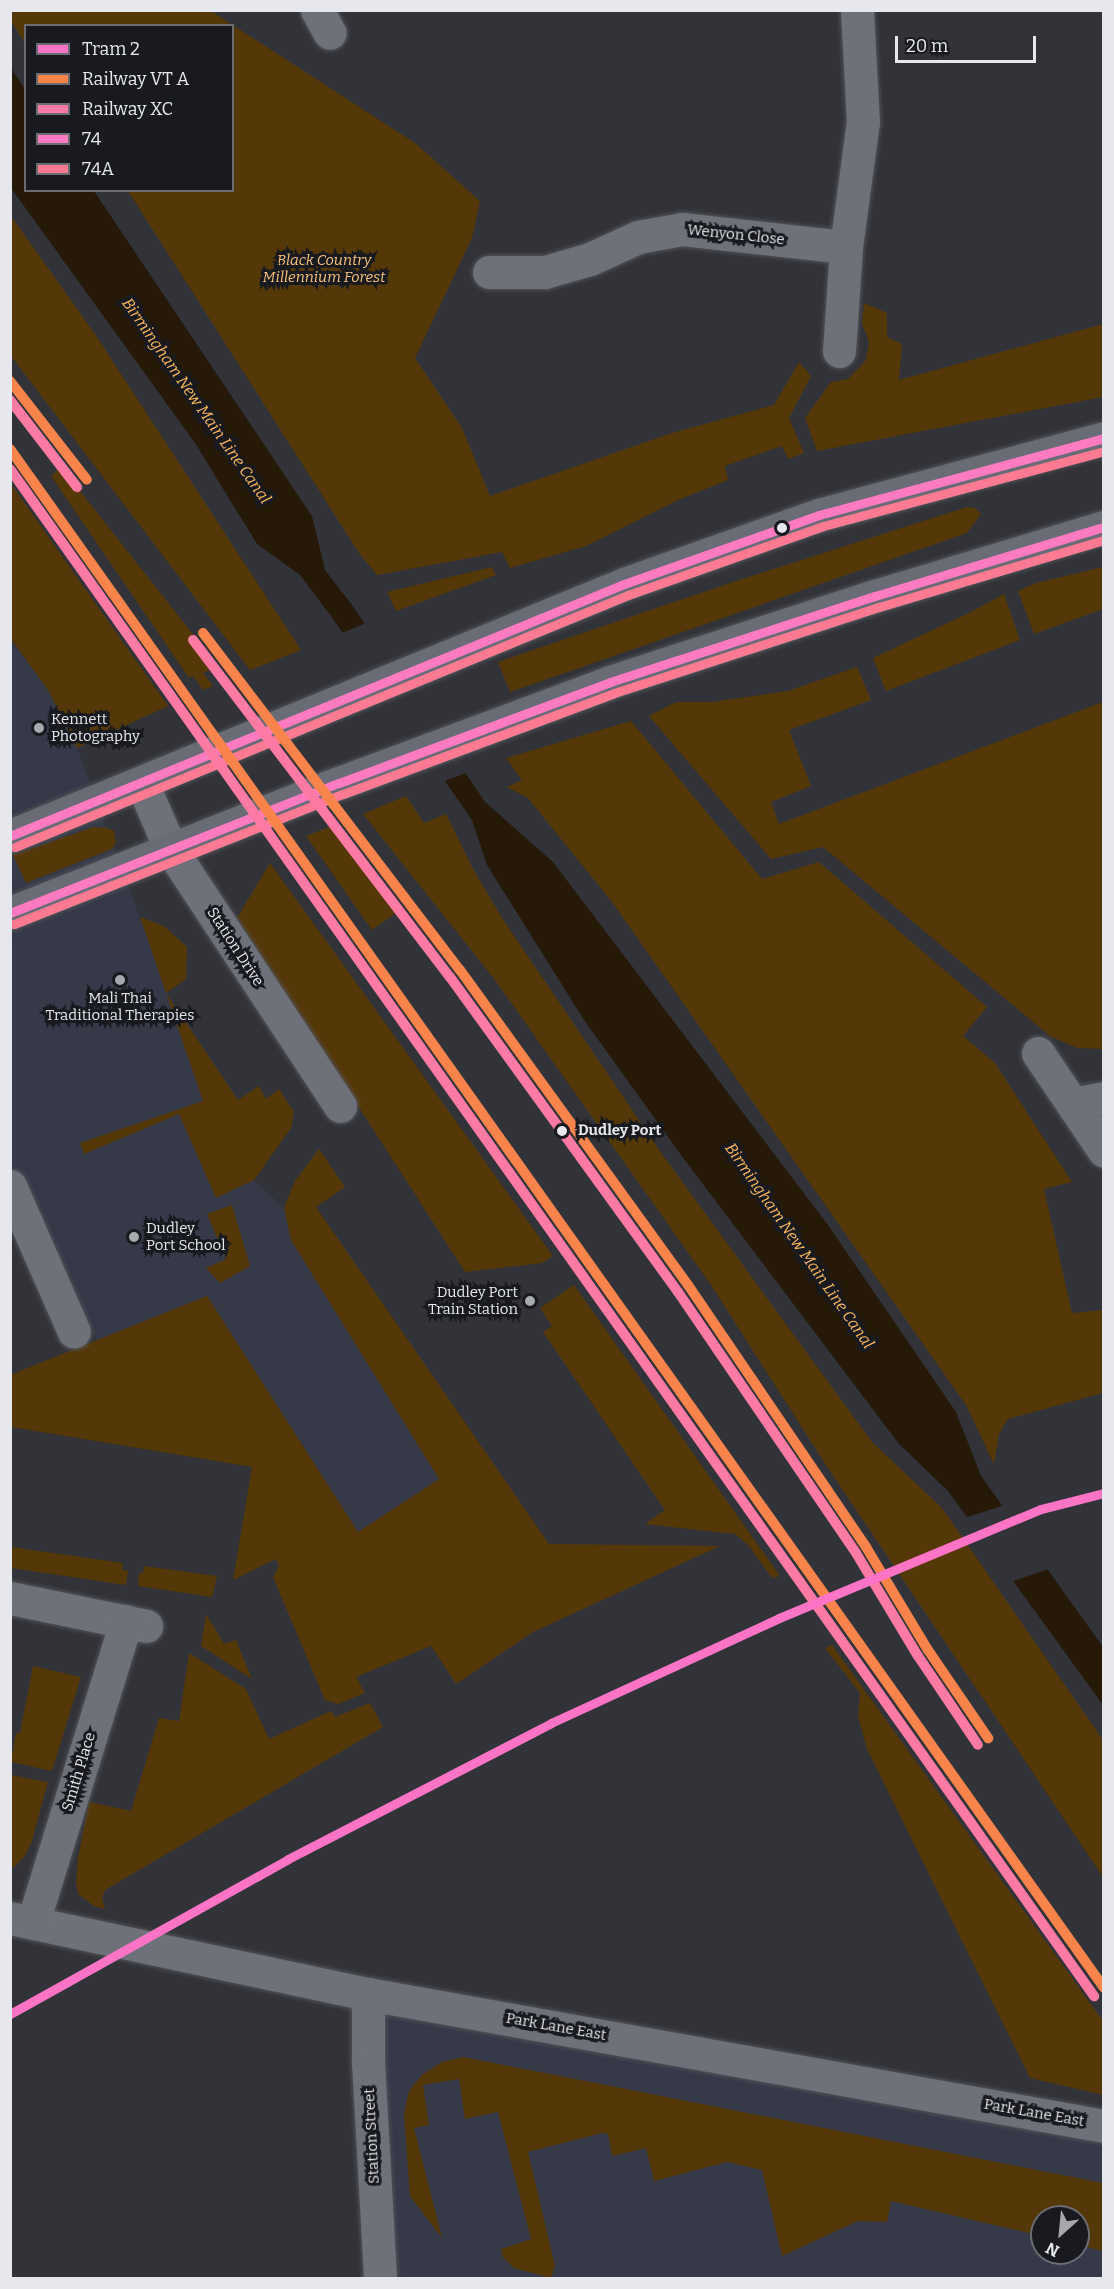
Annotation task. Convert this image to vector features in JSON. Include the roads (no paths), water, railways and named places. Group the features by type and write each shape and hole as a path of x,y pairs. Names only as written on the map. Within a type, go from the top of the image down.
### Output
{"highway":[{"path":"10,836 342,698 646,576 819,514 1104,438"},
{"path":"10,913 170,848 610,682 886,593 1104,527"}],"street":[{"path":"840,351 846,247 863,122 857,10"},
{"name":"Wenyon Close","path":"489,272 545,272 590,260 638,237 682,229 846,247"},
{"name":"Station Drive","path":"142,783 170,848 340,1106"},
{"path":"1038,1053 1088,1101 1104,1151"},
{"path":"10,1186 74,1332"},
{"name":"Smith Place","path":"10,1598 137,1624 22,1920"},
{"name":"Park Lane East","path":"22,1920 368,1994 1104,2126"},
{"name":"Station Street","path":"368,1994 368,2062 380,2278"}],"water":[{"name":"Birmingham New Main Line Canal","path":"10,67 24,88 24,192 95,192 312,516 325,570 352,605 485,802 553,862 828,1225 956,1412 981,1476 1103,1647 1103,1705 948,1491 899,1444 681,1155 584,1020 487,865 472,820 331,616 300,575 257,544 195,443 11,188"}],"tram line":[{"name":"2","path":"10,2014 288,1859 551,1723 779,1618 1041,1509 1104,1493"}],"rail line":[{"name":"XC","path":"10,400 77,487"},
{"name":"XC","path":"10,469 1094,1996"},
{"name":"XC","path":"193,640 450,977 678,1292 856,1553 918,1656 978,1745"}],"place":[{"name":"Kennett Photography","path":"39,728"},
{"name":"Mali Thai Traditional Therapies","path":"120,980"},
{"name":"Dudley Port","path":"562,1131"},
{"name":"Dudley Port School","path":"134,1237"},
{"name":"Dudley Port Train Station","path":"530,1301"}],"park label":[{"name":"Black Country Millennium Forest","path":"324,268"}]}
